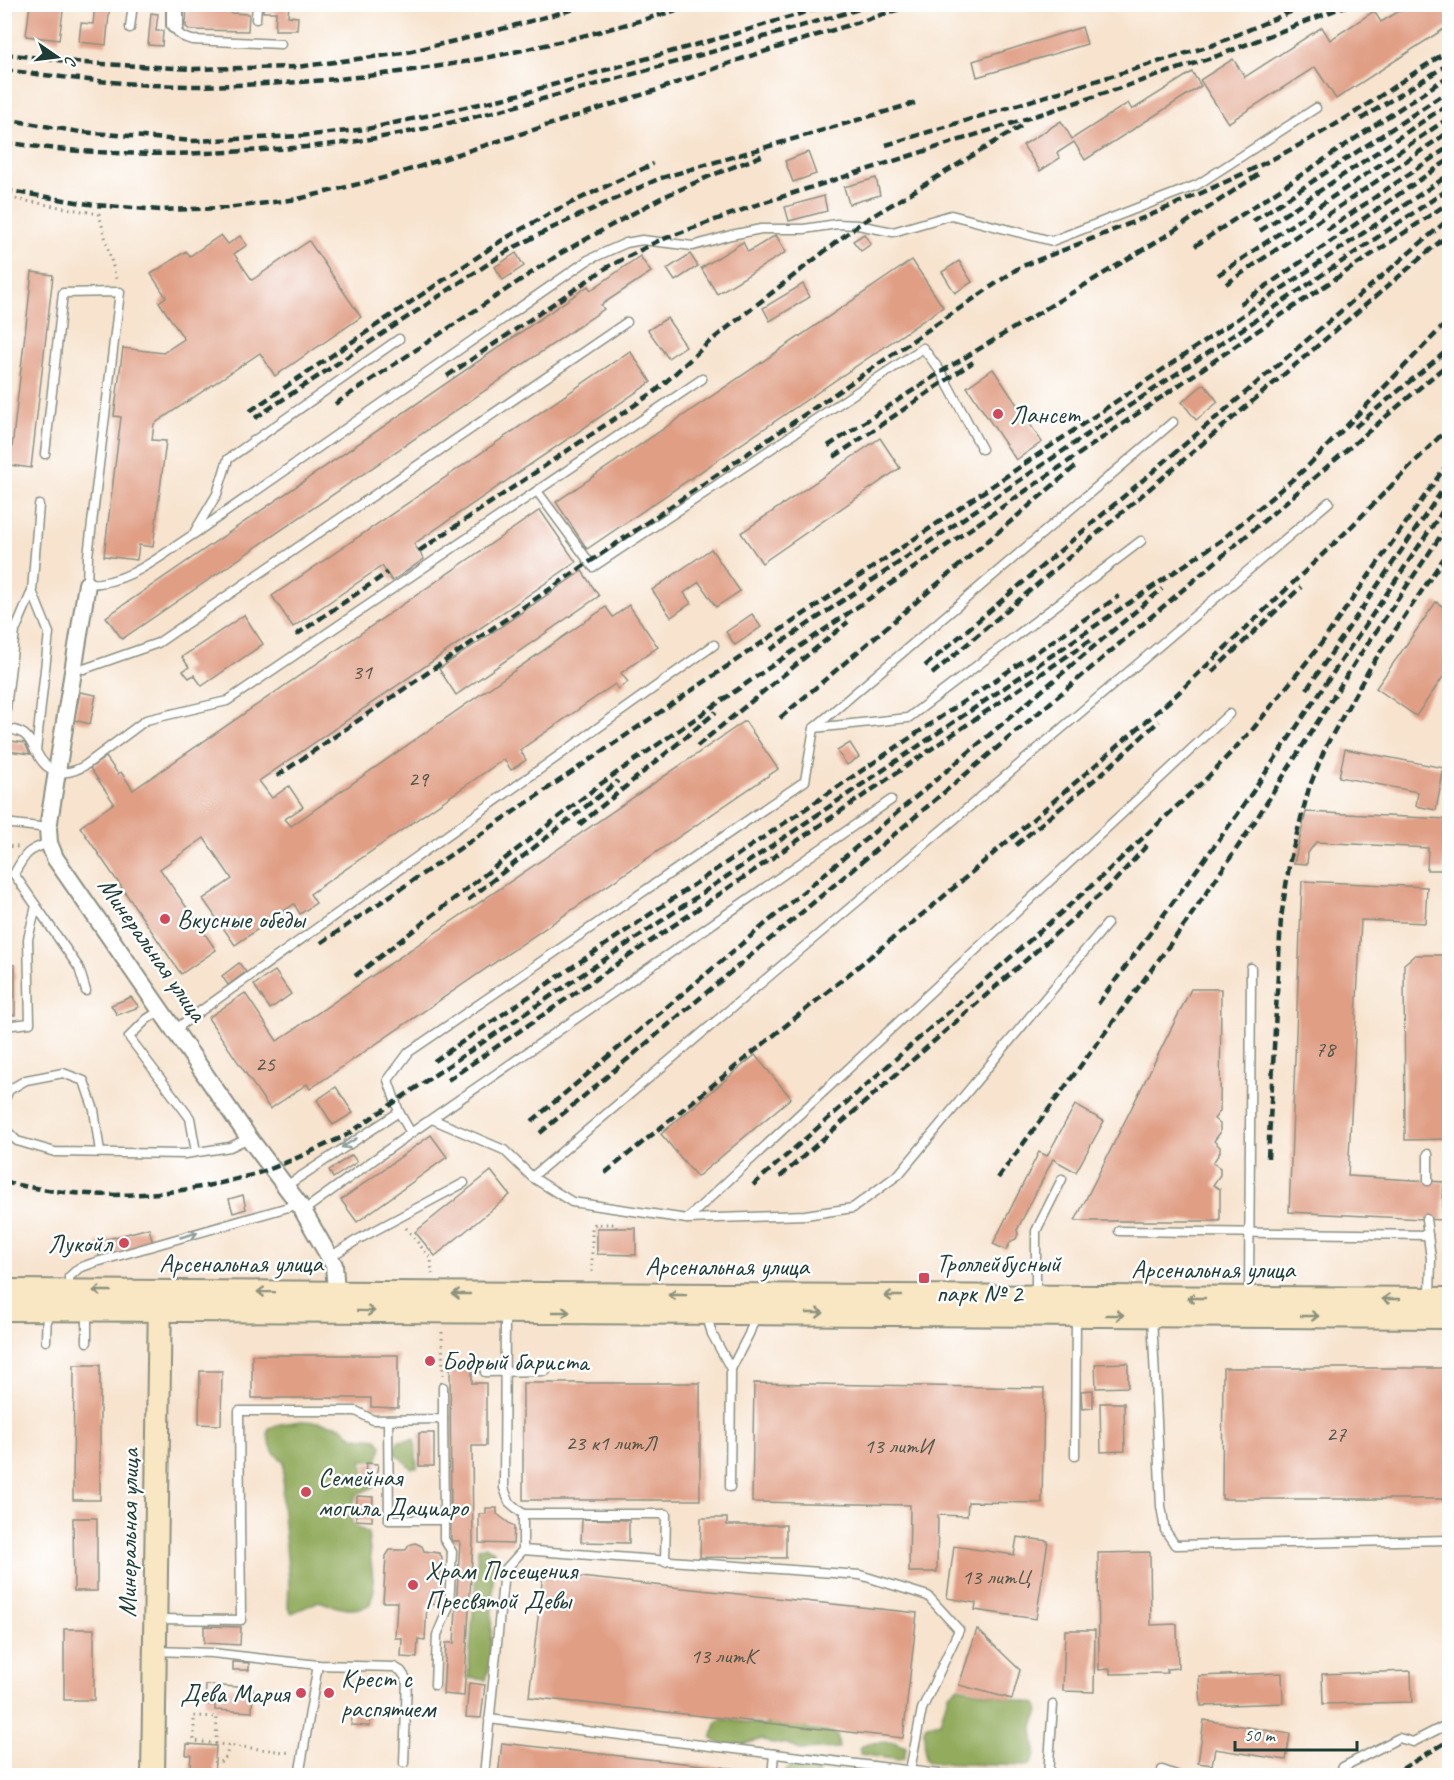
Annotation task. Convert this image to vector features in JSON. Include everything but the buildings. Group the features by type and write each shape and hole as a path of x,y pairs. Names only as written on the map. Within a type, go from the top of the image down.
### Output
{"street":[{"path":"175,4 175,25"},
{"path":"48,836 56,771 87,584"},
{"name":"Минеральная улица","path":"48,836 54,858 249,1138 301,1208 330,1257 336,1275 337,1302"},
{"name":"Арсенальная улица","path":"4,1291 54,1297 160,1301 1440,1308"},
{"name":"Арсенальная улица","path":"4,1309 54,1297 87,1310 160,1301"},
{"name":"Арсенальная улица","path":"756,1304 1036,1297 1076,1306"},
{"name":"Минеральная улица","path":"153,1776 160,1301"}],"lane":[{"path":"130,28 133,4"},
{"path":"256,19 257,4"},
{"path":"175,25 177,33 183,38 192,40 281,44"},
{"path":"45,454 63,293 120,292 88,556 87,584 111,582 125,578 194,534 588,260 626,243 657,240 676,245 693,246 761,229 804,229 837,225 858,225 893,232 951,215 1053,241 1197,185 1316,108"},
{"path":"74,667 84,669 158,643 627,322"},
{"path":"194,534 217,494 228,459 399,339"},
{"path":"537,491 593,567 923,348 946,381 982,449"},
{"path":"39,505 32,591 15,631 4,727 19,730 29,737 40,760 47,767 67,773 77,770 146,720 227,701 702,379"},
{"path":"411,1133 399,1112 388,1080 409,1053 805,781 814,728 1173,422"},
{"path":"532,1177 1329,502"},
{"path":"814,728 908,718 1141,541"},
{"path":"32,591 49,633 36,751"},
{"path":"174,1029 714,645"},
{"path":"687,1219 1229,714"},
{"path":"46,1341 54,1297 79,1268 301,1208 891,800"},
{"path":"4,824 48,836"},
{"path":"48,836 24,855 14,874 79,968 86,991"},
{"path":"4,1026 30,1023 28,939 36,906"},
{"path":"432,1119 504,1150 532,1177 572,1203 687,1219 805,1215 853,1208 899,1174 1107,924"},
{"path":"1249,1307 1251,968"},
{"path":"160,1010 129,1037 190,1118 196,1152"},
{"path":"4,1101 9,1090 26,1080 63,1073 84,1081 94,1110 100,1152"},
{"path":"286,1186 399,1112"},
{"path":"4,1128 17,1141 55,1152 186,1154 230,1147 249,1138"},
{"path":"1428,1154 1428,1181"},
{"path":"1036,1297 1036,1231 1062,1179"},
{"path":"330,1257 464,1183"},
{"path":"1426,1219 1440,1308"},
{"path":"1119,1231 1428,1235"},
{"path":"505,1303 504,1488 509,1502 523,1514 666,1514 665,1562"},
{"path":"706,1304 712,1334 731,1369"},
{"path":"730,1487 731,1369 749,1334 756,1304"},
{"path":"1075,1456 1076,1306"},
{"path":"1152,1306 1161,1506 1165,1530 1175,1545 1449,1540"},
{"path":"87,1310 87,1342"},
{"path":"484,1372 546,1371"},
{"path":"435,1685 437,1635 449,1606 452,1552 444,1539 443,1387"},
{"path":"156,1619 241,1620 239,1411 356,1411 373,1420 443,1419"},
{"path":"388,1420 389,1520 444,1520"},
{"path":"484,1776 504,1570 523,1550 523,1514"},
{"path":"523,1550 860,1575 928,1596 959,1630 922,1709 910,1770"},
{"path":"155,1651 212,1653 318,1665 394,1667 401,1671 407,1680 404,1763"},
{"path":"298,1776 318,1665"},
{"path":"1047,1776 1053,1706"},
{"path":"489,1719 955,1776"},
{"path":"1338,1776 1343,1767 1399,1738 1413,1742 1449,1723"},
{"path":"772,1776 774,1754"},
{"path":"1162,1770 1179,1776"}],"path":[{"path":"4,197 99,214 120,292"},
{"path":"398,1218 431,1259 432,1274"},
{"path":"592,1272 592,1227 595,1224 615,1224 616,1228"},
{"path":"442,1332 443,1387"},
{"path":"216,1744 217,1717 194,1716 194,1741 216,1744 303,1754"},
{"path":"220,1762 226,1757 230,1745"}],"green space":[{"path":"302,1421 341,1426 353,1437 377,1439 382,1446 377,1461 362,1460 364,1477 371,1480 374,1487 357,1494 352,1505 352,1522 368,1533 374,1589 370,1604 358,1609 319,1601 292,1613 288,1607 289,1581 282,1502 284,1461 273,1451 268,1433 269,1428 280,1424"},
{"path":"415,1439 417,1468 411,1468 394,1452 398,1441"},
{"path":"486,1547 494,1551 490,1664 486,1680 468,1678 478,1548"},
{"path":"958,1687 1036,1704 1039,1711 1033,1727 1035,1753 1028,1766 929,1763 925,1759 924,1729 928,1725 940,1722 948,1695"},
{"path":"721,1719 763,1725 774,1722 782,1727 796,1721 809,1730 833,1733 837,1736 839,1748 800,1750 785,1743 772,1744 762,1739 743,1744 722,1744 711,1738 717,1722"},
{"path":"894,1742 906,1747 904,1758 899,1760 861,1754 859,1748 868,1743"},
{"path":"803,1761 820,1765 818,1775 781,1776 789,1768"}],"railway":[{"path":"4,54 84,63 193,69 297,67 403,53 480,35 592,4"},
{"path":"4,70 99,81 170,86 274,83 353,77 480,59 590,34 698,4"},
{"path":"4,119 80,132 193,141 300,136 367,129 506,98 832,4"},
{"path":"4,142 68,150 165,154 289,148 370,139 446,124 522,105 876,4"},
{"path":"4,190 95,205 160,210 226,208 298,199 387,177 657,90 741,59 916,4"},
{"path":"886,145 1213,45 1309,4"},
{"path":"447,376 606,268 658,241 753,206 1217,56 1351,4"},
{"path":"277,776 1020,267 1172,206 1283,154 1352,114 1450,50"},
{"path":"1361,119 1450,63"},
{"path":"1195,246 1450,75"},
{"path":"1253,221 1450,90"},
{"path":"255,418 509,250 554,227 658,179 915,103"},
{"path":"1260,231 1450,103"},
{"path":"1218,275 1450,117"},
{"path":"419,551 657,390 708,343 858,225 1023,125"},
{"path":"1226,284 1450,131"},
{"path":"1327,230 1450,146"},
{"path":"335,404 561,253 661,198 764,155"},
{"path":"1240,304 1450,159"},
{"path":"250,411 504,239 554,211 653,164"},
{"path":"828,446 941,372 1169,234 1259,174"},
{"path":"321,943 1450,174"},
{"path":"770,650 1450,188"},
{"path":"355,976 602,783 1253,334 1450,202"},
{"path":"925,666 1450,218"},
{"path":"932,674 1450,233"},
{"path":"4,1182 96,1195 127,1195 187,1189 217,1184 260,1172 345,1136 1223,539 1306,468 1450,319"},
{"path":"1355,427 1450,348"},
{"path":"834,457 973,362"},
{"path":"540,1133 1450,362"},
{"path":"605,1173 935,904 1174,697 1347,531 1450,426"},
{"path":"753,1185 1098,880 1207,778 1253,729 1321,644 1450,460"},
{"path":"780,718 1077,465"},
{"path":"1307,689 1450,479"},
{"path":"1098,1004 1237,815 1450,500"},
{"path":"998,1178 1185,924 1252,826 1356,661 1450,522"},
{"path":"1268,1158 1281,918 1290,860 1309,788 1326,746 1371,666 1450,549"},
{"path":"296,635 387,573"},
{"path":"1212,672 1301,587"},
{"path":"532,1121 1162,589"},
{"path":"434,1061 1119,596"},
{"path":"697,746 848,622"},
{"path":"448,1080 1092,639"},
{"path":"579,825 716,712"},
{"path":"1016,845 1106,770 1159,721"},
{"path":"468,900 618,781"},
{"path":"780,1177 1111,885 1149,843"},
{"path":"1390,1776 1450,1740"}],"place":[{"name":"Лансет","path":"998,414"},
{"name":"Вкусные обеды","path":"165,919"},
{"name":"Лукойл","path":"124,1243"},
{"name":"Троллейбусный парк № 2","path":"924,1278"},
{"name":"Бодрый бариста","path":"430,1361"},
{"name":"Семейная могила Дациаро","path":"306,1492"},
{"name":"Храм Посещения Пресвятой Девы","path":"413,1585"},
{"name":"Дева Мария","path":"301,1693"},
{"name":"Крест с распятием","path":"329,1693"}]}
